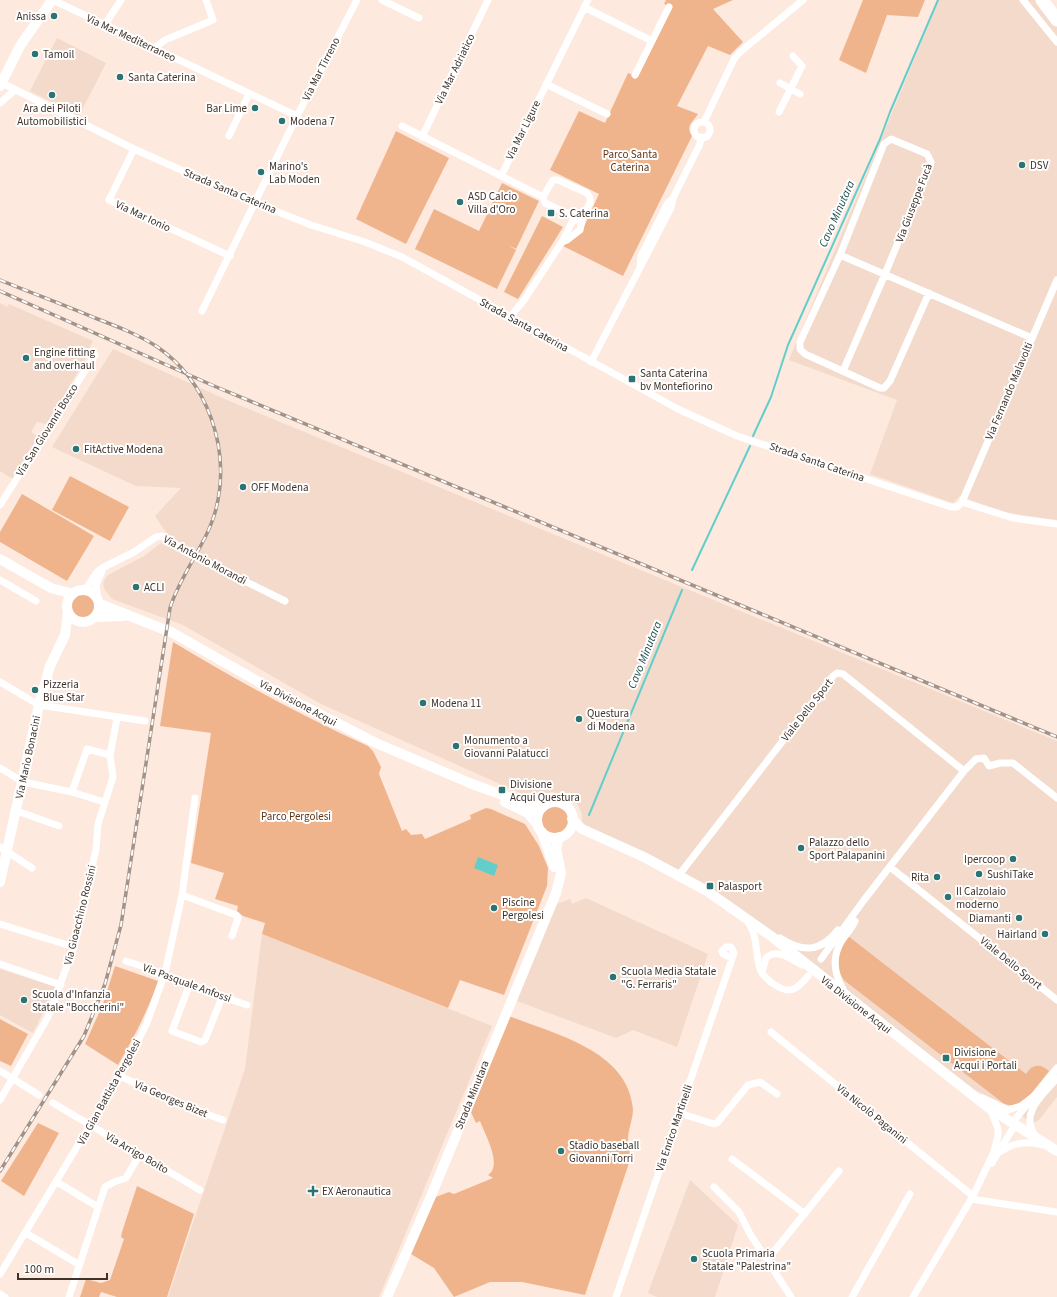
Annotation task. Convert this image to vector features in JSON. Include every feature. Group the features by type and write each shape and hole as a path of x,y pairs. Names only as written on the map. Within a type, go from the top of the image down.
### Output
{"highway":[{"path":"1042,0 1057,20"},
{"path":"1052,0 1057,7"}],"main road":[{"path":"1,81 20,46 53,0"},
{"path":"0,560 51,588 73,594 85,590 91,591 99,601 99,611 96,617 90,621 80,622 74,619 51,588"},
{"path":"68,610 68,601 73,594"},
{"name":"Via Divisione Acqui","path":"99,601 126,616 173,633 286,698 366,738 472,784 530,805 543,807"},
{"name":"Via Mario Bonacini","path":"0,882 4,850 17,811 39,706 50,666 65,635 68,610"},
{"name":"Via Divisione Acqui","path":"96,617 126,616"},
{"name":"Via Mario Bonacini","path":"65,635 80,622"},
{"name":"Via Divisione Acqui","path":"472,784 528,813 533,817 540,828"},
{"path":"553,802 561,804 569,809 572,819 571,828 563,836 552,837 540,828 538,813 543,807 553,802"},
{"name":"Via Divisione Acqui","path":"572,819 582,829 653,862 707,891 750,922 812,975 847,997 962,1088 1013,1124 1054,1149"},
{"name":"Strada Minutara","path":"540,828 553,863 556,893"},
{"name":"Via Divisione Acqui","path":"563,836 584,836 629,855 653,862"},
{"name":"Strada Minutara","path":"387,1297 431,1196 556,893 561,873 556,849 563,836"}],"street":[{"name":"Via Mar Mediterraneo","path":"53,0 104,26 297,116"},
{"path":"104,26 121,0"},
{"path":"153,49 165,40 213,20 206,0"},
{"name":"Via Mar Tirreno","path":"202,312 297,116 356,0"},
{"path":"382,0 419,18"},
{"name":"Via Mar Adriatico","path":"422,137 488,0"},
{"name":"Via Mar Ligure","path":"501,176 588,0"},
{"path":"704,122 734,59 740,52 803,0"},
{"path":"1023,0 1057,42"},
{"path":"584,7 652,41"},
{"path":"635,75 669,7"},
{"path":"779,112 802,66 793,56"},
{"name":"Strada Santa Caterina","path":"1,81 15,90 134,149 255,203 311,225 365,242 396,255 678,409 737,436 950,507 957,507 962,502 1013,518 1057,524"},
{"path":"780,83 800,94"},
{"path":"546,84 607,114"},
{"path":"0,103 15,90"},
{"path":"229,136 249,94"},
{"path":"704,122 709,125 710,131 707,136 701,137 696,134 694,129 697,124 704,122"},
{"path":"402,126 543,197 545,203 580,217"},
{"path":"591,362 640,265 642,256 667,204 673,198 700,144 701,137"},
{"name":"Via Giuseppe Fucà","path":"843,371 931,162 929,156 924,152 893,139 885,142 840,255 800,346 805,354 880,388 888,385 929,293"},
{"name":"Via Mar Ionio","path":"134,149 109,200 230,256"},
{"path":"510,317 524,300 562,242 570,226 580,217 590,203 590,198 587,193 558,180 553,180 543,197"},
{"path":"562,242 580,230 580,217"},
{"path":"840,255 1032,338"},
{"name":"Via Fernando Malavolti","path":"962,502 1057,280"},
{"name":"Via San Giovanni Bosco","path":"0,505 95,355"},
{"name":"Via Antonio Morandi","path":"85,590 97,572 105,566 134,552 156,537 162,536 200,559 285,601"},
{"path":"99,601 96,585 105,566"},
{"path":"0,580 36,601"},
{"name":"Viale Dello Sport","path":"679,875 835,674 843,674 964,771"},
{"path":"0,682 39,706 145,721"},
{"name":"Via Gioacchino Rossini","path":"0,1100 48,1017 74,947 96,849 98,824 113,777 110,755 117,718"},
{"path":"72,792 87,749 110,755"},
{"path":"821,959 890,867 972,762 981,757 988,762 989,766 1000,763 1013,763 1057,798"},
{"path":"0,768 22,782 72,792 104,802"},
{"name":"Via Gian Battista Pergolesi","path":"0,1274 120,1076 146,1025 165,973 182,895 195,798"},
{"path":"17,811 59,826"},
{"path":"4,850 32,868"},
{"name":"Viale Dello Sport","path":"890,867 1057,1000"},
{"path":"182,895 236,915 238,918 232,936"},
{"path":"750,922 797,947 815,948 829,940 863,903"},
{"path":"847,997 837,978 835,958 841,942 857,918 863,903"},
{"path":"750,922 755,938 761,971 774,984 781,989 791,990 799,987 812,975 783,955 771,954 764,960 763,968 774,984"},
{"path":"0,924 74,947"},
{"name":"Via Enrico Martinelli","path":"616,1297 732,958"},
{"name":"Via Pasquale Anfossi","path":"126,961 190,982 222,997 247,1005"},
{"path":"0,964 61,985"},
{"path":"190,982 172,1031 201,1042 205,1040 222,997"},
{"name":"Via Nicolò Paganini","path":"771,1032 972,1198"},
{"path":"913,1297 998,1154 1013,1124 1057,1068"},
{"path":"0,1071 39,1095"},
{"name":"Via Georges Bizet","path":"120,1076 182,1105 223,1120"},
{"path":"1040,1141 1030,1127 1031,1112 1057,1078"},
{"path":"679,1113 714,1124 717,1123 748,1084 760,1082 777,1094"},
{"path":"962,1088 1004,1110 1021,1106 1034,1096"},
{"name":"Via Arrigo Boito","path":"53,1103 200,1190"},
{"path":"981,1181 998,1137 997,1122 989,1108"},
{"path":"998,1154 1010,1146 1024,1142 1035,1143 1054,1149"},
{"path":"69,1297 78,1264 105,1187 126,1178 140,1154"},
{"path":"732,1159 805,1214"},
{"path":"767,1260 839,1171"},
{"path":"57,1182 98,1207"},
{"path":"714,1187 739,1212 750,1234 791,1297"},
{"path":"852,1297 910,1194"},
{"path":"972,1198 1057,1212"},
{"path":"26,1233 78,1264"}],"shaded area":[{"path":"939,0 1036,0 1057,26 1057,520 1003,512 960,496 953,503 870,474 897,400 789,360"},
{"path":"57,38 106,63 79,116 30,91"},
{"path":"0,303 7,307 9,304 93,341 85,356 85,360 47,424 37,422 31,432 38,437 13,479 0,471"},
{"path":"113,349 234,403 1057,741 1057,1097 1039,1120 1032,1123 1008,1106 975,1090 730,901 704,885 582,825 582,814 578,805 570,796 552,792 539,797 527,796 321,704 183,625 112,599 105,590 103,584 105,579 108,575 144,556 169,537 155,516 181,488 136,486 52,447"},
{"name":"Scuola Media Statale \"G. Ferraris\"","path":"586,898 708,954 677,1047 633,1030 616,1038 517,1001 557,904 570,899 572,904"},
{"name":"EX Aeronautica","path":"262,934 492,1026 379,1297 168,1297 245,1069"},
{"name":"Scuola d'Infanzia Statale \"Boccherini\"","path":"0,969 55,987 33,1033 0,1015"},
{"name":"Scuola Primaria Statale \"Palestrina\"","path":"690,1180 738,1225 715,1297 657,1297 648,1293"}],"green space":[{"name":"Parco Santa Caterina","path":"666,0 733,0 713,9 743,42 730,55 708,46 677,106 698,114 689,129 692,136 623,276 563,246 581,233 599,194 550,170 579,111 605,123 628,73 638,77 672,7 664,4"},
{"path":"863,0 925,0 918,17 887,15 866,73 839,60"},
{"path":"396,131 449,158 406,244 356,219"},
{"path":"502,183 539,201 516,249 508,245 516,250 497,289 415,249 434,209 479,231"},
{"path":"542,216 563,227 518,299 504,292"},
{"path":"70,476 129,507 110,541 52,510"},
{"path":"22,494 94,536 67,581 0,542 0,532"},
{"path":"84,592 94,596 98,606 94,616 84,620 74,616 70,606 74,596"},
{"name":"Parco Pergolesi","path":"173,642 269,697 368,746 373,751 381,767 379,774 402,831 406,829 411,835 422,834 425,839 471,819 470,815 486,808 525,824 539,846 548,868 547,886 504,995 460,980 448,1008 262,934 265,923 243,916 237,911 238,906 215,899 224,873 191,863 211,733 160,726"},
{"path":"555,806 565,810 569,820 565,830 555,834 545,830 541,820 545,810"},
{"path":"848,936 1026,1074 1031,1068 1036,1066 1046,1068 1049,1071 1029,1096 1023,1101 1010,1105 1003,1103 845,981 841,976 838,964 842,947"},
{"path":"115,966 158,981 140,1024 118,1065 85,1044 103,1004"},
{"name":"Stadio baseball Giovanni Torri","path":"509,1016 567,1038 586,1047 603,1058 618,1072 628,1089 633,1109 628,1142 631,1157 585,1295 522,1282 490,1282 454,1297 434,1268 411,1254 433,1198 449,1192 454,1194 493,1178 488,1175 494,1164 492,1150 480,1121 476,1123 469,1108"},
{"path":"0,1019 28,1034 11,1066 0,1061"},
{"path":"38,1123 59,1133 24,1196 1,1181"},
{"path":"137,1186 194,1214 167,1297 117,1297 101,1292 99,1297 80,1297 86,1279 101,1283 110,1280 124,1239 121,1237 122,1232"}],"water":[{"path":"478,857 498,865 494,876 474,868"}],"waterway":[{"name":"Cavo Minutara","path":"753,436 771,397 788,345 880,139 938,0"},
{"name":"Cavo Minutara","path":"692,570 750,446"},
{"name":"Cavo Minutara","path":"589,815 682,590"}],"railway":[{"path":"0,280 111,324 156,346 174,361 189,378 202,397 211,418 217,440 220,463 220,486 212,522 175,595 170,608 121,925 105,984 84,1036 0,1171"},
{"path":"0,291 214,386 1057,737"}],"place":[{"name":"Anissa","path":"54,16"},
{"name":"Tamoil","path":"35,54"},
{"name":"Santa Caterina","path":"120,77"},
{"name":"Ara dei Piloti Automobilistici","path":"52,95"},
{"name":"Bar Lime","path":"255,108"},
{"name":"Modena 7","path":"282,121"},
{"name":"DSV","path":"1022,165"},
{"name":"Marino's Lab Moden","path":"261,172"},
{"name":"ASD Calcio Villa d'Oro","path":"460,202"},
{"name":"S. Caterina","path":"551,213"},
{"name":"Engine fitting and overhaul","path":"26,358"},
{"name":"Santa Caterina bv Montefiorino","path":"632,379"},
{"name":"FitActive Modena","path":"76,449"},
{"name":"OFF Modena","path":"243,487"},
{"name":"ACLI","path":"136,587"},
{"name":"Pizzeria Blue Star","path":"35,690"},
{"name":"Modena 11","path":"423,703"},
{"name":"Questura di Modena","path":"579,719"},
{"name":"Monumento a Giovanni Palatucci","path":"456,746"},
{"name":"Divisione Acqui Questura","path":"502,790"},
{"name":"Palazzo dello Sport Palapanini","path":"801,848"},
{"name":"Ipercoop","path":"1013,859"},
{"name":"SushiTake","path":"979,874"},
{"name":"Rita","path":"937,877"},
{"name":"Palasport","path":"710,886"},
{"name":"Il Calzolaio moderno","path":"948,897"},
{"name":"Piscine Pergolesi","path":"494,908"},
{"name":"Diamanti","path":"1019,918"},
{"name":"Hairland","path":"1045,934"},
{"name":"Scuola Media Statale \"G. Ferraris\"","path":"613,977"},
{"name":"Scuola d'Infanzia Statale \"Boccherini\"","path":"24,1000"},
{"name":"Divisione Acqui i Portali","path":"946,1058"},
{"name":"Stadio baseball Giovanni Torri","path":"561,1151"},
{"name":"EX Aeronautica","path":"313,1191"},
{"name":"Scuola Primaria Statale \"Palestrina\"","path":"694,1259"}]}
